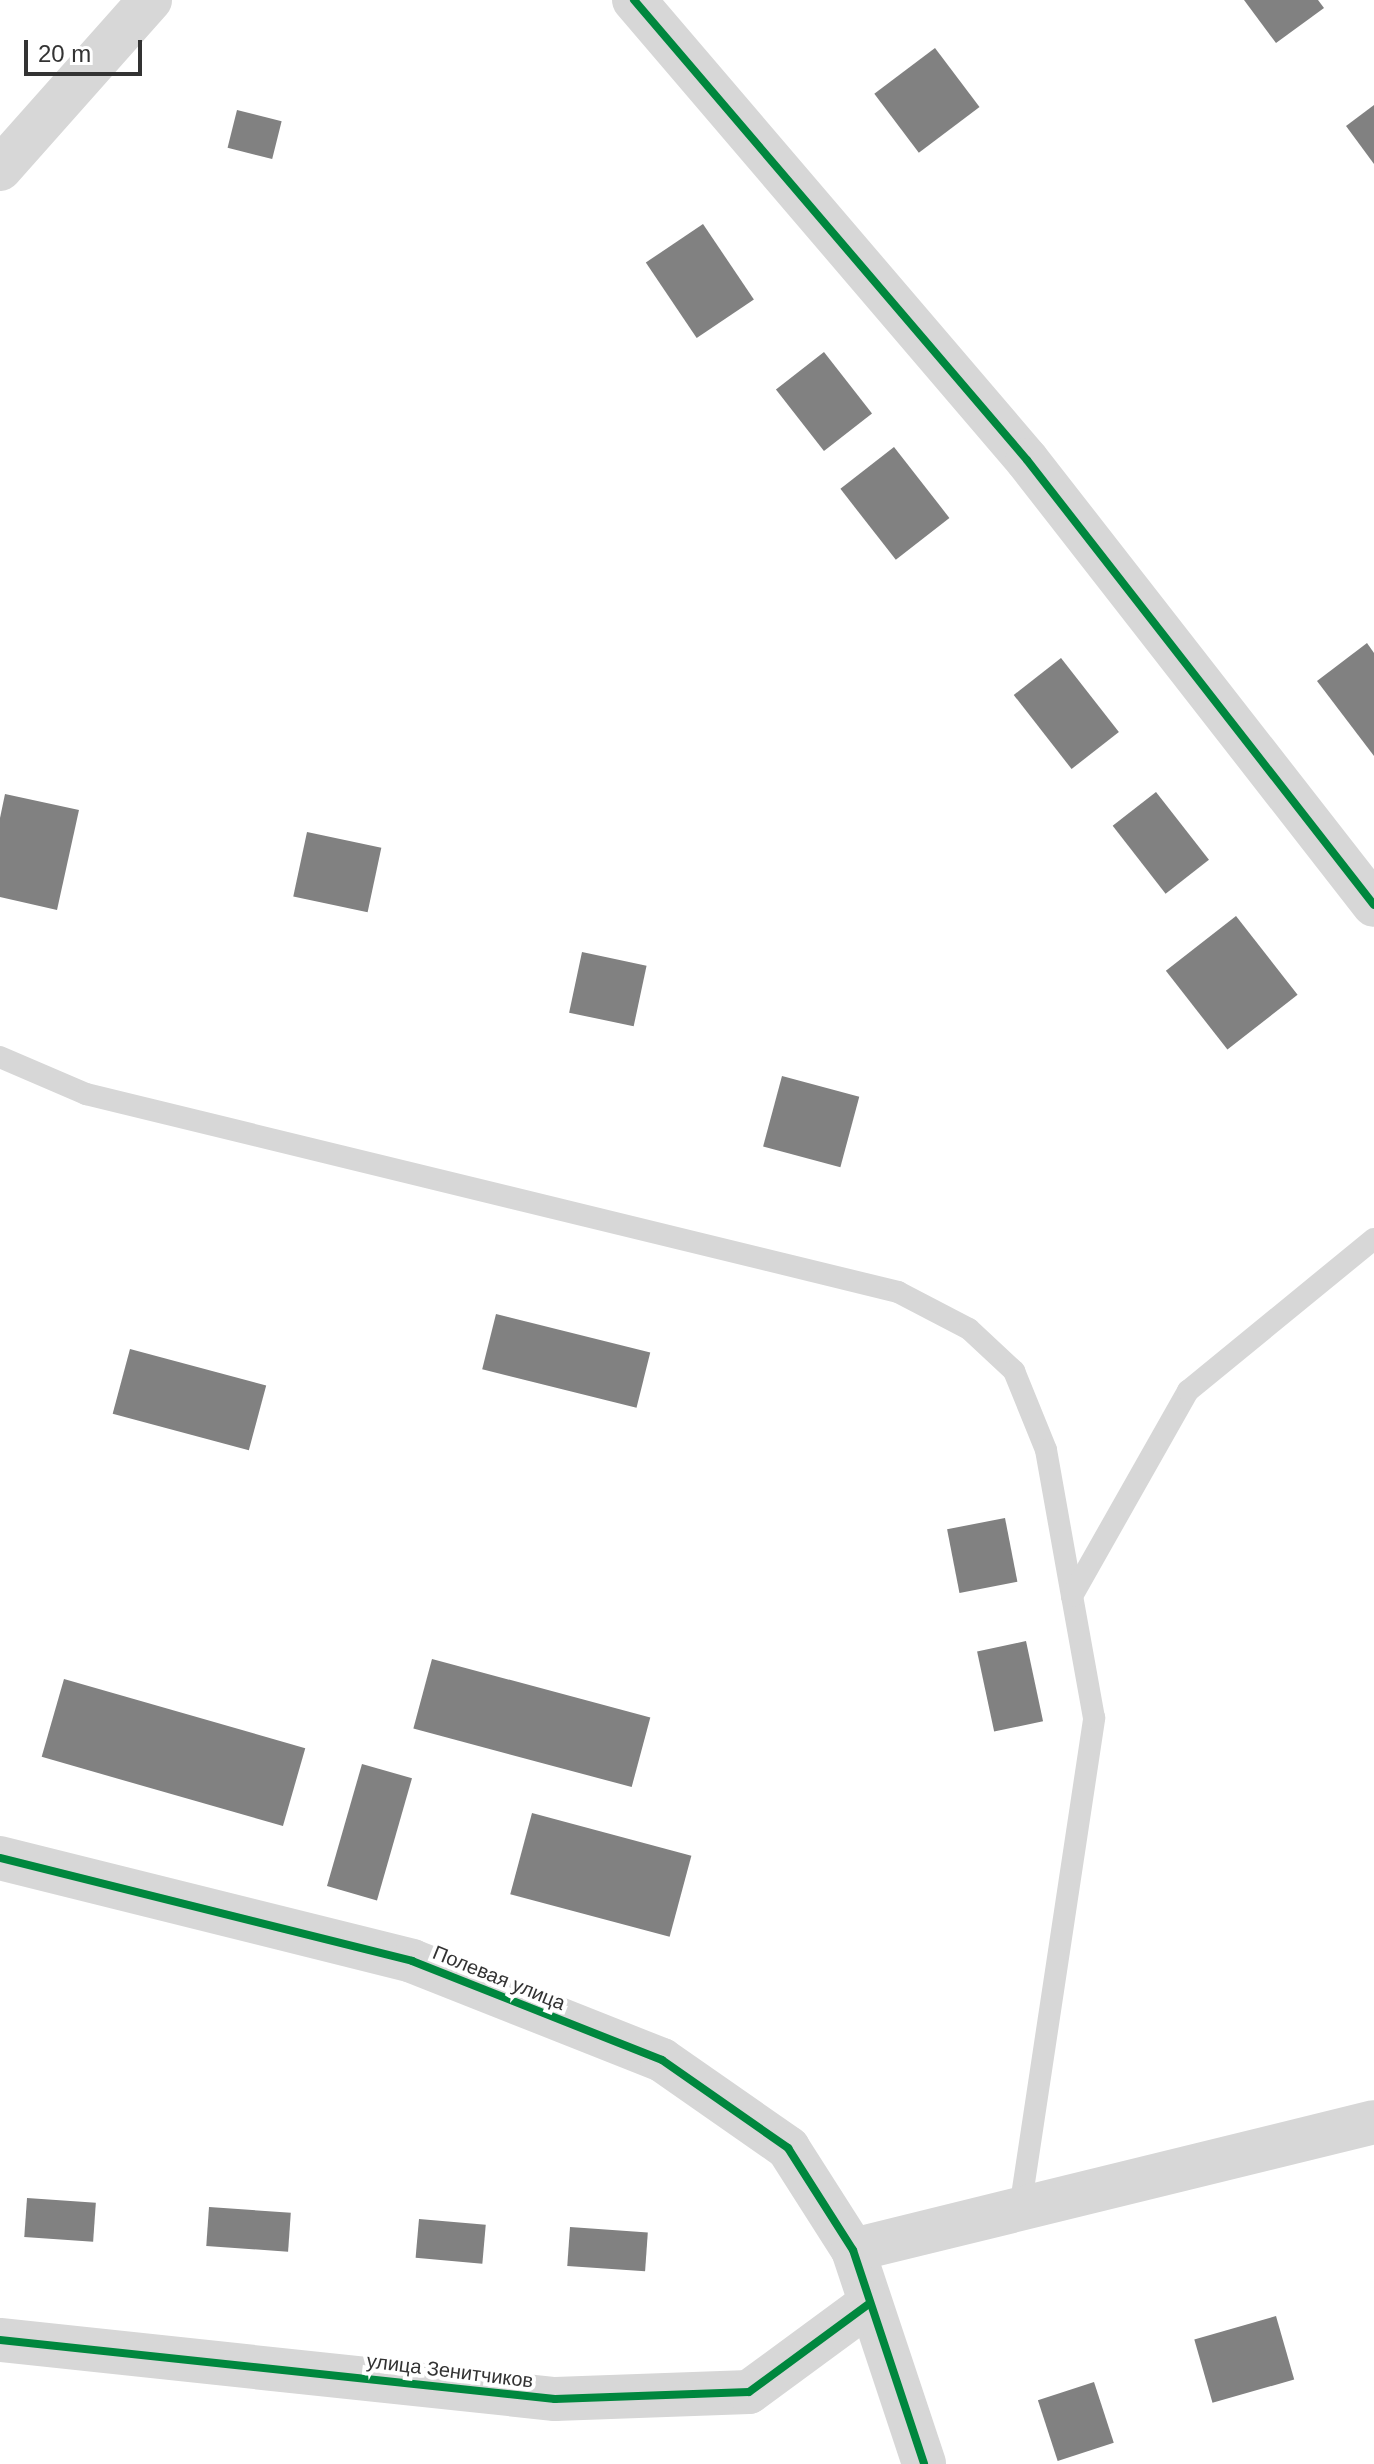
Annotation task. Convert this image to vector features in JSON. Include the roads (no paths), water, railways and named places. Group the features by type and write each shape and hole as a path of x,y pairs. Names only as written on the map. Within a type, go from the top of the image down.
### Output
{"street":[{"path":"0,169 150,0"},
{"path":"634,0 1027,460 1374,905"},
{"name":"Полевая улица","path":"0,1858 412,1961 662,2060 788,2148 853,2250 924,2464"},
{"path":"853,2250 1374,2122"},
{"name":"улица Зенитчиков","path":"0,2340 555,2399 749,2392 869,2304"}],"lane":[{"path":"0,1057 86,1094 898,1292 969,1329 1014,1371 1046,1450 1094,1718 1020,2209"},
{"path":"1072,1596 1188,1391 1374,1239"}]}
